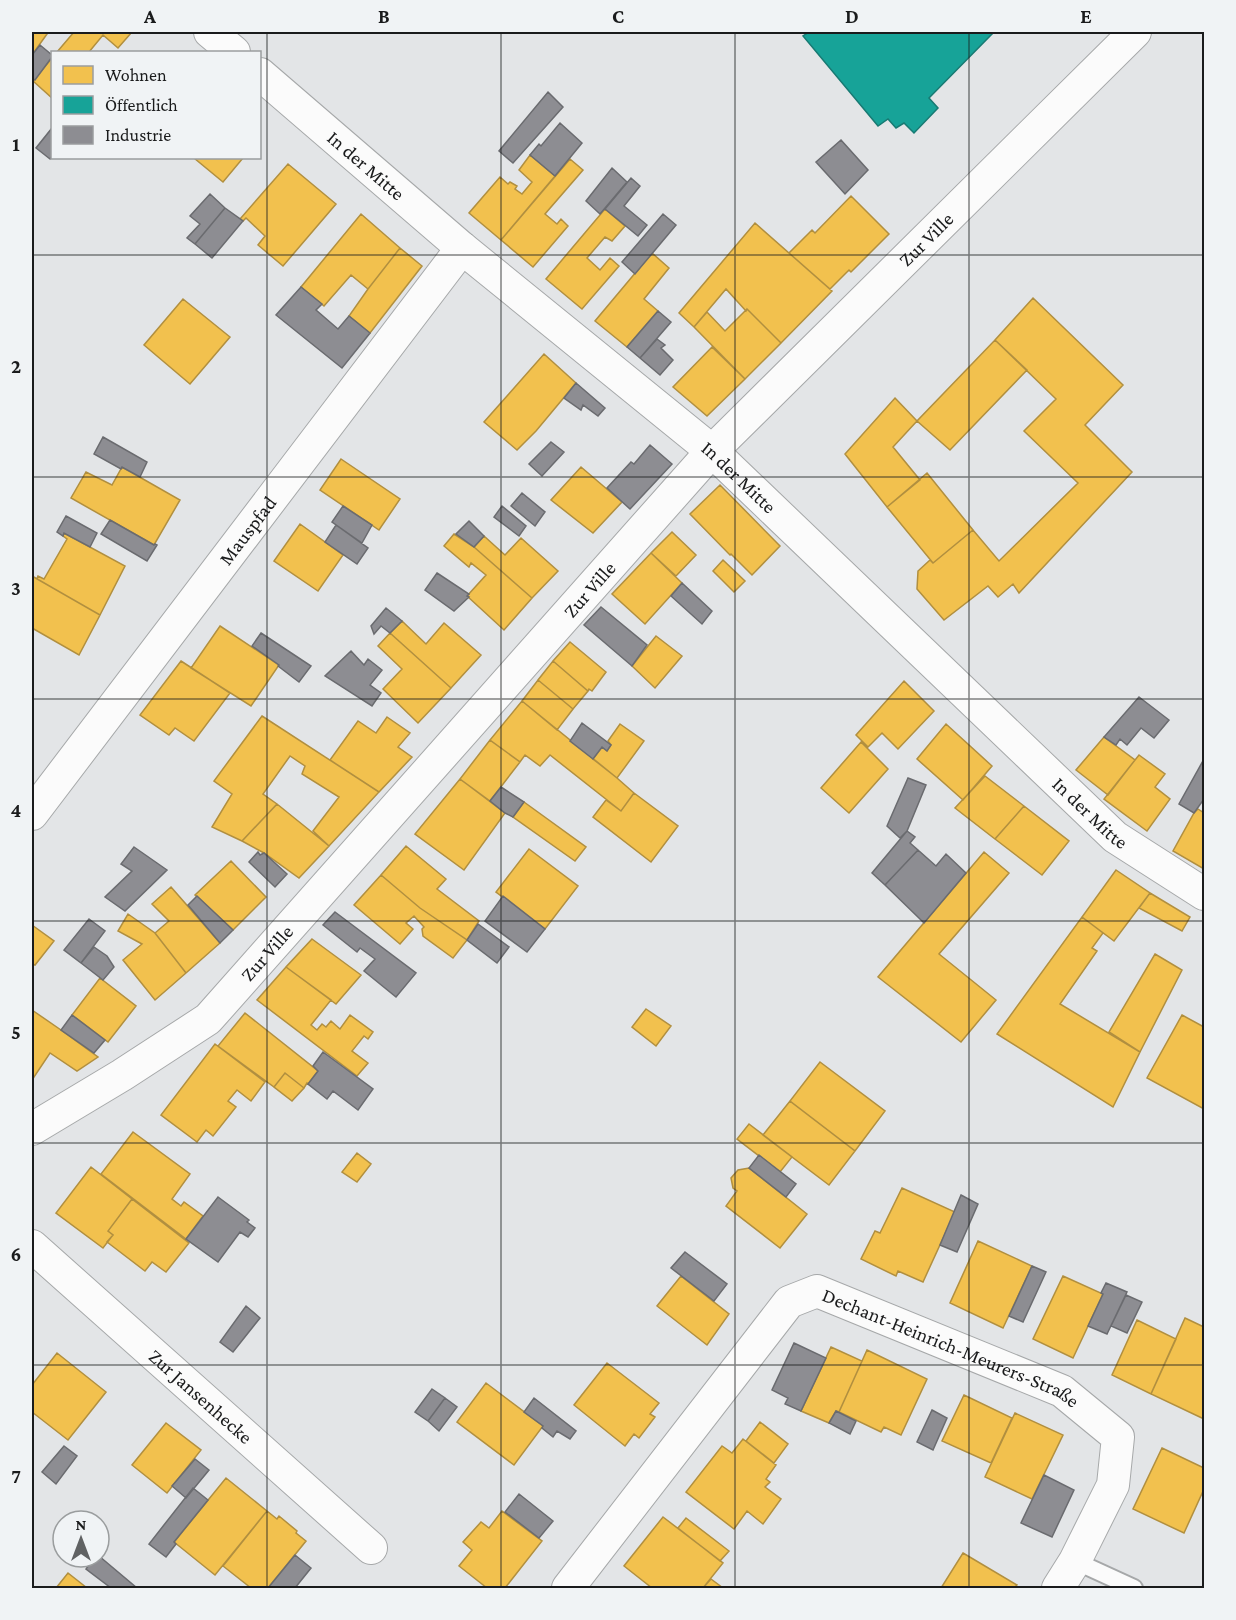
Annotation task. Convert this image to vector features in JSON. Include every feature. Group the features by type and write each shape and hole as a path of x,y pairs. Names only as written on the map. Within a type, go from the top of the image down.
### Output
{"street":[{"path":"210,32 233,51"},
{"name":"Zur Ville","path":"32,1129 208,1019 712,451 1135,32"},
{"name":"In der Mitte","path":"261,75 462,248 712,451 1115,837 1204,894"},
{"name":"Mauspfad","path":"32,814 462,248"},
{"name":"Zur Jansenhecke","path":"32,1246 371,1548"},
{"name":"Dechant-Heinrich-Meurers-Straße","path":"568,1588 789,1302 817,1291 1062,1390 1118,1437 1113,1485 1075,1561 1058,1588"}],"lane":[{"path":"1075,1561 1134,1588"}],"building: Wohnen":[{"path":"32,32 47,34 32,55"},
{"path":"74,32 132,32 118,48 103,35 90,51 58,51"},
{"path":"51,59 51,97 33,81"},
{"path":"530,155 555,176 501,240 469,213 500,177 508,184 510,182 517,186 515,189 522,194 532,182 519,170"},
{"path":"195,159 242,159 223,182"},
{"path":"570,159 583,170 545,214 557,224 561,219 568,226 533,267 501,240"},
{"path":"288,164 336,204 283,266 258,245 265,236 246,218 243,221 240,219"},
{"path":"851,196 889,234 851,272 849,270 830,289 789,253 812,230 815,233"},
{"path":"605,209 625,226 612,241 605,237 587,258 600,270 610,258 619,266 582,309 546,279"},
{"path":"361,214 400,248 368,289 351,275 324,306 301,287"},
{"path":"755,223 832,291 781,343 726,289 694,327 679,313"},
{"path":"400,248 422,266 370,333 349,316"},
{"path":"652,253 669,268 644,299 658,311 627,347 595,321"},
{"path":"1033,298 1123,385 1085,425 1132,472 1019,593 1013,584 998,597 988,586 944,620 917,589 918,571 930,560 933,563 973,530 999,561 1078,483 1024,431 1056,399 995,340"},
{"path":"183,299 230,337 190,384 144,345"},
{"path":"747,309 781,343 745,379 694,327 707,312 725,331"},
{"path":"995,340 1027,370 950,450 917,421"},
{"path":"712,347 745,379 707,416 673,387"},
{"path":"544,354 576,383 517,450 484,422"},
{"path":"895,398 917,421 893,447 920,480 887,507 845,454"},
{"path":"341,459 400,499 379,530 320,490"},
{"path":"122,467 180,500 154,545 71,498 86,472 112,485"},
{"path":"581,467 622,502 593,533 551,500"},
{"path":"927,473 973,530 933,563 887,507"},
{"path":"720,485 780,546 752,575 690,514"},
{"path":"300,524 343,555 318,591 274,561"},
{"path":"672,532 696,555 676,576 651,553"},
{"path":"64,533 125,566 100,615 37,579 38,576 44,579 67,539 63,536"},
{"path":"454,534 474,547 532,598 504,630 467,596 486,575 471,563 469,567 444,546"},
{"path":"484,536 505,555 521,538 558,571 532,598 474,547"},
{"path":"651,553 682,583 645,624 612,594"},
{"path":"723,560 745,581 734,592 713,571"},
{"path":"32,576 100,615 79,655 32,628"},
{"path":"402,621 426,644 444,623 481,655 451,688 390,633"},
{"path":"220,626 279,665 251,706 191,668"},
{"path":"390,633 451,688 418,723 383,689 402,669 378,646"},
{"path":"656,636 682,656 655,688 632,666"},
{"path":"570,642 606,672 592,691 589,689 588,691 553,661"},
{"path":"181,661 230,693 194,741 175,728 169,735 140,715"},
{"path":"553,661 588,691 573,709 538,680"},
{"path":"538,680 573,709 557,730 522,701"},
{"path":"904,681 934,711 898,749 882,733 868,747 856,735"},
{"path":"522,701 634,793 621,811 550,755 540,766 525,755 520,762 490,740"},
{"path":"262,716 379,792 329,846 313,831 339,797 302,774 305,766 290,756 263,794 277,804 242,841 212,827 232,794 214,781"},
{"path":"387,717 410,733 398,747 412,757 379,792 330,760 358,721 376,733"},
{"path":"620,724 644,741 617,778 593,759 602,747 607,751 611,745 608,741"},
{"path":"946,724 992,766 963,800 917,759"},
{"path":"1104,737 1135,760 1108,795 1076,770"},
{"path":"490,740 520,762 490,801 460,779"},
{"path":"861,742 888,769 849,813 821,788"},
{"path":"1139,755 1165,774 1155,787 1170,799 1147,831 1104,799"},
{"path":"985,776 1024,806 995,839 955,808"},
{"path":"460,779 505,813 464,870 415,834"},
{"path":"634,793 678,826 651,862 593,817 606,800 621,811"},
{"path":"524,802 586,847 575,861 513,817"},
{"path":"277,804 329,846 299,878 264,853 242,841"},
{"path":"1024,806 1069,841 1042,875 995,839"},
{"path":"1198,809 1204,813 1204,869 1173,851"},
{"path":"406,846 446,879 437,889 479,921 467,940 420,908 381,875"},
{"path":"529,849 578,886 545,929 496,892"},
{"path":"984,852 1009,873 939,954 996,1000 961,1042 878,977"},
{"path":"231,861 266,897 233,930 195,895"},
{"path":"1116,870 1150,893 1114,941 1082,917"},
{"path":"381,875 420,908 467,940 453,958 423,936 424,927 414,916 406,923 413,929 400,944 354,905"},
{"path":"171,887 220,943 186,973 155,933 169,921 152,904"},
{"path":"1150,893 1190,917 1182,931 1139,908"},
{"path":"128,914 155,933 186,973 155,1000 123,960 142,944 118,931"},
{"path":"1082,917 1103,933 1092,948 1097,951 1060,1004 1140,1052 1113,1107 997,1034"},
{"path":"32,925 54,941 35,965 32,964"},
{"path":"312,939 361,975 336,1004 286,967"},
{"path":"1155,954 1182,970 1140,1052 1109,1032"},
{"path":"286,967 331,1000 311,1025 317,1030 322,1024 326,1027 331,1021 340,1029 350,1015 373,1032 368,1039 364,1036 352,1051 368,1063 357,1076 257,1000"},
{"path":"100,978 136,1006 108,1042 72,1015"},
{"path":"646,1009 671,1026 656,1046 632,1027"},
{"path":"32,1010 98,1057 77,1071 50,1053 32,1080"},
{"path":"245,1013 318,1071 304,1088 285,1073 274,1087 218,1046"},
{"path":"1182,1015 1204,1027 1204,1109 1147,1078"},
{"path":"215,1044 265,1082 251,1101 237,1090 228,1101 236,1107 213,1136 206,1130 197,1142 161,1115"},
{"path":"820,1062 885,1111 855,1151 790,1101"},
{"path":"285,1073 304,1088 292,1101 274,1087"},
{"path":"790,1101 855,1151 829,1185 763,1135"},
{"path":"749,1124 792,1157 780,1172 737,1139"},
{"path":"133,1132 190,1174 172,1199 181,1206 184,1202 203,1216 186,1239 101,1174"},
{"path":"357,1153 371,1164 357,1182 342,1172"},
{"path":"91,1167 132,1199 108,1231 113,1235 103,1248 56,1213"},
{"path":"749,1168 807,1214 780,1248 726,1206 737,1191 733,1188 731,1178 738,1170"},
{"path":"902,1188 955,1212 923,1282 898,1271 896,1276 861,1259 875,1231 880,1233"},
{"path":"132,1199 189,1243 166,1272 152,1262 145,1271 107,1242 113,1235 108,1231"},
{"path":"978,1241 1032,1266 1003,1328 950,1303"},
{"path":"681,1276 729,1314 707,1345 657,1306"},
{"path":"1063,1276 1103,1294 1073,1358 1033,1339"},
{"path":"1185,1318 1204,1327 1204,1419 1151,1394"},
{"path":"1137,1320 1176,1339 1151,1394 1112,1375"},
{"path":"831,1347 862,1361 839,1412 836,1411 829,1423 801,1411"},
{"path":"867,1350 927,1379 901,1435 884,1427 881,1432 839,1412"},
{"path":"57,1353 106,1392 68,1440 32,1412 32,1385"},
{"path":"607,1363 659,1403 650,1414 655,1417 639,1438 634,1434 625,1446 574,1405"},
{"path":"486,1383 543,1426 514,1465 457,1422"},
{"path":"964,1395 1012,1418 991,1463 942,1441"},
{"path":"1015,1413 1063,1435 1032,1499 985,1477"},
{"path":"760,1422 788,1444 774,1463 746,1441"},
{"path":"166,1423 201,1450 167,1493 132,1465"},
{"path":"743,1439 776,1465 766,1479 770,1482 765,1487 781,1499 763,1524 747,1511 734,1529 686,1492 722,1446 732,1453"},
{"path":"1162,1448 1204,1468 1204,1489 1184,1533 1133,1509"},
{"path":"226,1478 267,1511 215,1575 174,1542"},
{"path":"267,1511 277,1519 279,1516 306,1541 268,1588 251,1588 223,1566"},
{"path":"502,1511 542,1541 505,1588 487,1588 459,1566 472,1550 463,1542 481,1522 489,1528"},
{"path":"663,1517 723,1563 703,1588 652,1588 624,1566"},
{"path":"686,1518 729,1551 720,1561 678,1528"},
{"path":"963,1553 1017,1585 1014,1588 941,1588"},
{"path":"68,1573 87,1588 56,1588"},
{"path":"711,1579 723,1588 703,1588"}],"building: Öffentlich":[{"path":"809,32 994,32 929,98 938,108 914,133 904,123 896,128 888,119 878,126 803,36"}],"building: Industrie":[{"path":"40,45 51,54 51,58 35,80 32,78 32,55"},
{"path":"548,92 563,107 513,163 499,151"},
{"path":"560,123 582,143 555,176 530,155 539,144 541,146"},
{"path":"51,129 50,159 36,148"},
{"path":"841,140 868,170 845,194 816,162"},
{"path":"612,168 627,182 600,214 586,201"},
{"path":"631,178 640,186 624,206 647,225 638,236 605,209"},
{"path":"210,194 225,208 195,244 187,238 200,224 190,216"},
{"path":"225,208 243,221 212,258 195,244"},
{"path":"663,214 676,225 635,274 622,262"},
{"path":"301,287 322,304 316,310 338,329 349,316 370,333 342,368 276,315"},
{"path":"658,311 671,322 640,358 627,347"},
{"path":"657,339 665,345 661,348 673,360 660,375 640,358"},
{"path":"576,383 605,408 598,416 583,405 581,410 564,398"},
{"path":"103,437 147,462 140,477 94,454"},
{"path":"551,442 564,452 542,476 529,464"},
{"path":"650,445 672,464 630,509 607,488 631,462 634,464"},
{"path":"522,493 545,512 535,526 511,506"},
{"path":"343,506 372,525 362,543 332,522"},
{"path":"502,506 526,526 519,536 494,517"},
{"path":"66,516 97,533 90,547 64,533 63,536 57,532"},
{"path":"110,520 157,545 147,561 101,534"},
{"path":"469,521 484,536 474,547 456,534"},
{"path":"336,525 368,548 357,564 325,542"},
{"path":"437,573 469,594 467,596 469,597 454,611 425,590"},
{"path":"682,583 712,611 702,624 671,596"},
{"path":"601,607 647,645 632,666 584,625"},
{"path":"386,608 402,621 390,633 381,626 374,634 371,626"},
{"path":"261,633 311,666 299,682 252,646"},
{"path":"351,651 364,665 368,659 382,670 370,685 381,693 372,706 325,676"},
{"path":"1139,697 1169,720 1154,738 1141,728 1127,745 1120,739 1116,745 1104,737"},
{"path":"582,723 611,745 607,751 602,747 593,759 570,741"},
{"path":"1204,759 1204,799 1194,813 1179,804"},
{"path":"908,778 926,785 907,831 900,838 887,826"},
{"path":"501,787 524,802 513,817 490,801"},
{"path":"907,831 915,837 910,843 918,850 885,885 872,873"},
{"path":"134,847 167,870 125,911 105,897 132,871 121,864"},
{"path":"918,850 936,866 946,854 966,873 924,923 885,885"},
{"path":"258,852 260,855 264,853 287,874 275,887 249,862"},
{"path":"197,896 233,930 220,943 188,905"},
{"path":"503,896 545,929 527,952 485,921"},
{"path":"335,912 416,973 396,997 364,971 375,959 360,948 357,952 323,925"},
{"path":"89,919 105,931 81,963 64,950"},
{"path":"478,924 509,947 497,963 467,940"},
{"path":"94,947 107,956 114,967 103,980 81,963"},
{"path":"72,1015 105,1040 94,1053 61,1030"},
{"path":"323,1052 373,1089 358,1110 333,1091 327,1099 308,1084 318,1071 313,1066"},
{"path":"759,1155 796,1184 786,1197 749,1168"},
{"path":"961,1195 978,1204 957,1252 940,1245"},
{"path":"218,1197 249,1220 247,1222 255,1228 248,1237 240,1232 218,1262 186,1239"},
{"path":"685,1252 727,1284 714,1301 671,1268"},
{"path":"1032,1266 1046,1272 1023,1322 1009,1316"},
{"path":"1106,1283 1127,1292 1107,1334 1088,1326"},
{"path":"1126,1295 1142,1302 1127,1333 1111,1326"},
{"path":"246,1306 260,1318 233,1352 220,1342"},
{"path":"794,1343 826,1358 801,1411 785,1404 788,1398 772,1390"},
{"path":"432,1389 445,1398 428,1421 415,1412"},
{"path":"445,1398 457,1407 439,1431 428,1421"},
{"path":"534,1398 576,1431 570,1439 557,1431 553,1437 542,1428 543,1426 524,1412"},
{"path":"932,1410 947,1418 933,1450 917,1442"},
{"path":"836,1411 856,1421 850,1434 829,1423"},
{"path":"64,1446 77,1456 56,1484 42,1472"},
{"path":"195,1459 209,1470 186,1498 172,1486"},
{"path":"1044,1475 1074,1490 1052,1537 1021,1523"},
{"path":"193,1488 208,1500 174,1542 176,1544 166,1557 149,1544"},
{"path":"519,1494 553,1521 539,1538 505,1512"},
{"path":"295,1555 311,1568 295,1588 268,1588"},
{"path":"111,1566 137,1588 111,1588 86,1569 111,1569"}]}
